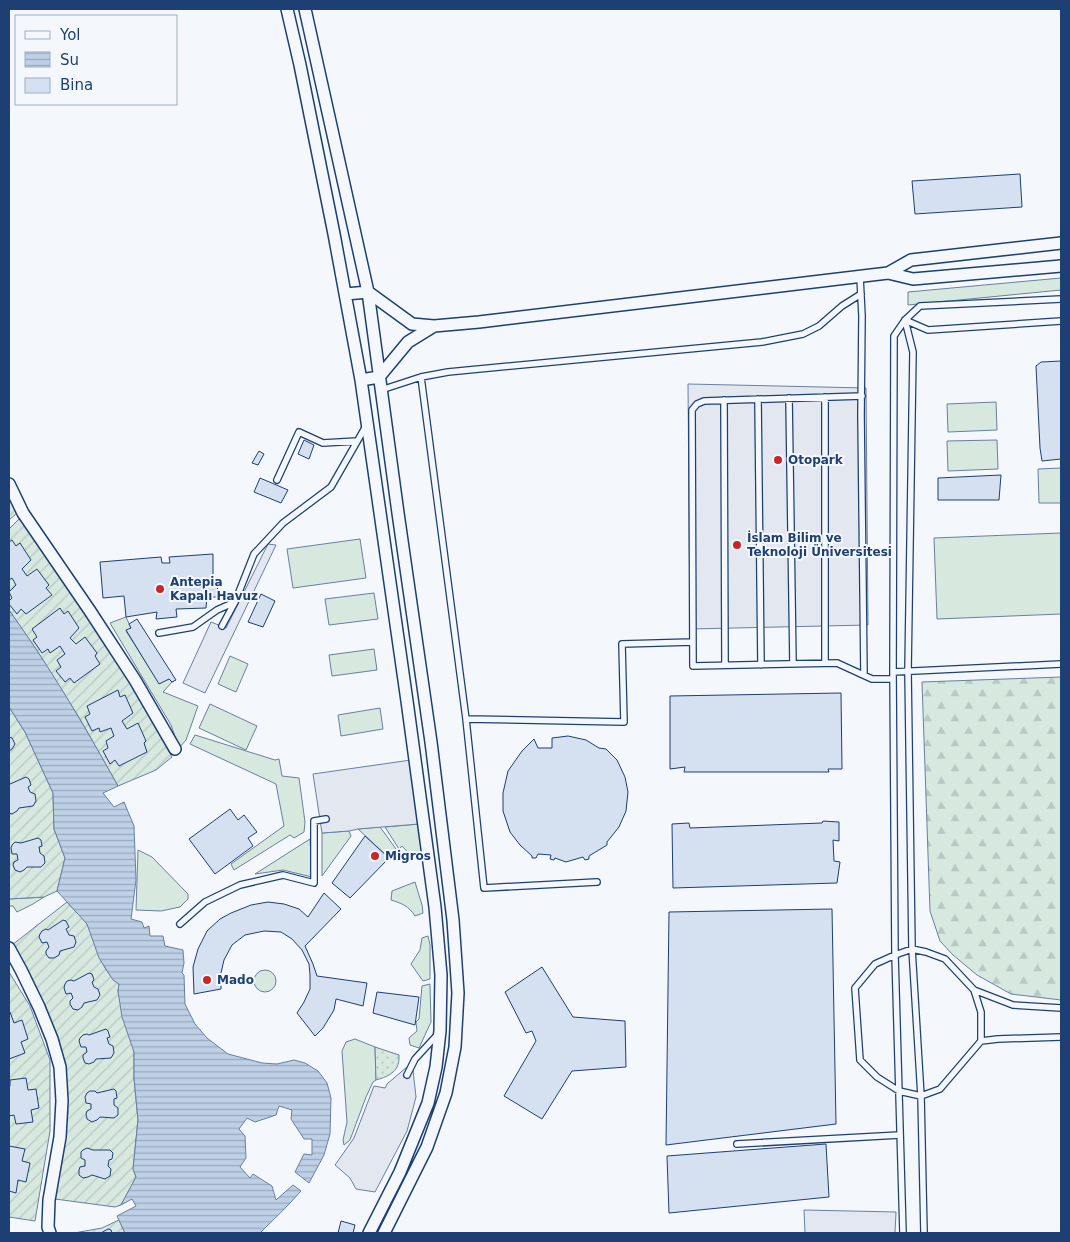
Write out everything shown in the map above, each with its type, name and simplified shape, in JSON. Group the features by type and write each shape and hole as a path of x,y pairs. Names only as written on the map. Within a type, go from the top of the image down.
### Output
{"street":[{"path":"287,9 346,294 368,422 435,907 441,975 440,1031 436,1067 428,1103 400,1172 369,1233"},
{"path":"305,9 368,292 431,742 453,920 458,993 455,1047 446,1094 427,1146 384,1233"},
{"path":"888,274 912,260 1061,243"},
{"path":"346,294 368,292 412,324 434,326 888,274 912,278 1061,266"},
{"path":"361,380 379,377 408,342 434,326"},
{"path":"9,484 23,513 130,673 175,749"},
{"path":"9,948 39,1007 52,1038 60,1067 62,1101 60,1137 49,1200 48,1227 50,1233"}],"lane":[{"path":"860,277 862,316 864,675"},
{"path":"381,390 421,377 448,372 762,342 804,334 819,326 842,306 861,294"},
{"path":"903,1233 895,955 893,680 894,336 905,320 920,306 1061,300"},
{"path":"905,320 928,330 1061,321"},
{"path":"905,320 913,352 908,671 912,949 921,1096 924,1233"},
{"path":"421,377 466,720 484,888 597,882"},
{"path":"862,396 704,400 692,410 693,666 837,663 872,679 893,680"},
{"path":"825,397 825,664"},
{"path":"789,398 793,664"},
{"path":"758,399 761,665"},
{"path":"724,400 725,665"},
{"path":"222,626 235,602 254,554 283,524 331,487 368,422"},
{"path":"277,480 299,432 323,443 357,441"},
{"path":"159,633 193,627 216,610 235,602"},
{"path":"466,720 624,722 622,644 693,642"},
{"path":"893,672 1061,664"},
{"path":"180,924 205,902 240,885 283,875 314,883 314,821 326,818"},
{"path":"974,990 981,1012 981,1041 940,1089 921,1096 899,1090 877,1077 860,1060 855,988 875,964 912,949 944,959 974,990 1013,1005 1061,1008"},
{"path":"408,1075 415,1059 440,1031"},
{"path":"981,1041 1061,1037"},
{"path":"737,1144 900,1135"}],"green space":[{"path":"1061,278 1061,290 908,305 908,292"},
{"path":"996,402 997,430 948,432 947,404"},
{"path":"997,440 998,469 948,471 947,441"},
{"path":"1061,468 1061,503 1039,503 1038,469"},
{"path":"9,496 17,513 9,520"},
{"path":"20,518 116,658 172,757 156,770 118,786 80,719 9,610 9,529"},
{"path":"1061,533 1061,614 937,619 934,538"},
{"path":"360,539 366,578 293,588 287,549"},
{"path":"374,593 378,619 329,625 325,599"},
{"path":"126,617 131,628 126,631 159,683 169,679 172,682 163,692 198,706 186,740 179,748 171,725 110,623"},
{"path":"374,649 377,670 332,676 329,655"},
{"path":"230,656 248,664 236,692 218,684"},
{"path":"1061,677 1061,1000 1011,994 977,975 953,955 940,941 930,911 922,682"},
{"path":"210,704 257,726 246,750 199,728"},
{"path":"9,707 25,732 53,793 54,829 65,858 57,891 44,897 9,899"},
{"path":"380,708 383,729 341,736 338,715"},
{"path":"195,735 275,760 279,759 282,776 299,778 305,822 304,832 294,838 290,835 234,870 231,864 284,826 276,784 190,744"},
{"path":"419,824 422,854 412,857 402,846 399,849 385,827"},
{"path":"380,827 396,849 389,858 358,829"},
{"path":"349,831 351,836 322,876 322,833"},
{"path":"310,839 312,877 283,870 255,874"},
{"path":"138,850 152,857 188,894 188,899 180,907 161,911 136,910"},
{"path":"415,882 423,913 415,916 404,905 391,900 392,891"},
{"path":"44,897 17,912 13,906 9,906 9,899"},
{"path":"67,902 88,926 103,965 119,984 118,991 134,1052 134,1078 138,1120 133,1169 136,1177 121,1205 115,1207 55,1199 68,1113 65,1089 12,945"},
{"path":"428,936 430,945 430,979 423,981 411,964 420,950 422,938"},
{"path":"265,970 273,973 276,981 273,989 265,992 257,989 254,981 257,973"},
{"path":"9,972 30,1006 50,1060 50,1131 35,1221 9,1217"},
{"path":"430,984 431,1022 419,1048 410,1045 409,1038 417,1031 416,1022 419,1019 422,986"},
{"path":"355,1039 375,1047 376,1080 373,1082 366,1097 350,1140 344,1145 343,1140 347,1122 342,1051 346,1042"},
{"path":"375,1047 399,1055 396,1069 386,1077 376,1080"},
{"path":"119,1220 125,1233 74,1233 102,1228"}],"shaded area":[{"name":"Otopark","path":"688,384 866,388 868,625 690,629"},
{"path":"268,544 276,545 205,693 183,683 211,622 226,628"},
{"path":"411,760 419,824 322,833 313,774"},
{"path":"407,1067 413,1070 416,1097 407,1131 375,1192 356,1189 350,1178 335,1165 354,1138 374,1086 385,1088 387,1084"},
{"path":"804,1210 896,1212 895,1233 805,1233"}],"water":[{"path":"9,610 66,696 118,786 103,793 114,807 124,802 134,826 136,880 131,919 142,922 144,928 149,926 150,936 163,936 165,946 183,950 184,963 182,973 184,975 185,1004 195,1024 207,1038 228,1054 262,1063 277,1064 294,1060 305,1063 318,1071 327,1083 331,1098 330,1134 324,1155 309,1183 295,1172 304,1154 312,1155 312,1139 304,1139 291,1119 292,1110 279,1106 276,1115 255,1122 247,1118 239,1129 245,1136 246,1158 240,1167 250,1178 253,1174 272,1186 276,1200 293,1185 301,1191 260,1233 125,1233 117,1216 136,1206 132,1199 121,1205 136,1177 133,1169 138,1120 134,1078 134,1052 122,1017 118,991 119,984 113,980 99,958 87,924 57,891 65,858 54,829 53,793 25,732 9,707"}],"building":[{"path":"1020,174 1022,207 915,214 912,181"},
{"path":"1061,361 1061,459 1042,461 1036,366 1041,362"},
{"path":"304,440 314,445 309,459 298,454"},
{"path":"259,451 264,454 258,465 252,463"},
{"path":"1001,475 999,500 938,500 938,478"},
{"path":"260,478 288,490 281,503 254,492"},
{"path":"12,540 16,546 20,543 31,560 22,569 27,576 37,569 49,585 46,588 52,595 26,614 21,609 17,614 9,604 12,598 9,592 16,585 12,578 9,580 9,542"},
{"name":"Antepia Kapalı Havuz","path":"213,554 213,582 218,581 217,597 207,597 206,608 176,609 177,617 156,619 157,612 126,617 124,596 103,598 100,562 161,557 162,563 170,563 169,557"},
{"path":"261,594 275,601 263,627 248,622"},
{"path":"60,608 64,614 68,611 79,628 70,638 76,644 85,637 97,653 95,656 100,664 74,683 70,678 65,682 56,671 61,667 57,660 65,654 60,646 50,653 48,649 42,653 33,640 37,637 32,629"},
{"path":"137,619 176,680 172,682 169,679 159,684 126,630 131,628 129,624"},
{"path":"118,690 120,697 125,695 133,713 122,721 127,729 138,723 146,741 144,743 147,752 119,766 115,760 110,764 103,751 108,748 106,741 114,736 111,728 100,732 99,728 92,731 85,717 90,714 87,706"},
{"path":"841,693 842,769 828,769 829,772 684,772 685,767 670,769 670,696"},
{"path":"568,736 586,740 599,748 606,749 617,760 625,777 628,792 626,811 619,827 607,842 607,845 589,856 589,859 585,860 583,857 566,862 555,858 554,860 550,859 551,855 538,854 536,858 532,858 510,832 503,811 503,793 508,771 522,751 534,739 538,748 552,748 552,738"},
{"path":"9,737 12,738 15,744 9,751"},
{"path":"26,777 31,785 28,787 30,792 35,794 36,801 33,806 19,808 12,814 9,813 9,784"},
{"path":"230,809 238,820 244,815 257,832 248,838 253,846 215,874 189,839"},
{"path":"823,821 839,822 839,841 833,840 834,861 840,862 837,883 673,888 672,824 689,823 690,828 822,823"},
{"path":"365,836 389,858 350,898 332,883"},
{"path":"38,838 41,840 40,853 44,856 45,863 41,867 27,867 20,872 15,870 13,865 18,860 17,854 12,854 12,845 15,842 21,843"},
{"path":"324,893 341,909 305,946 317,976 367,983 363,1006 336,999 334,1010 323,1028 315,1036 297,1013 310,989 309,964 302,950 292,939 281,932 264,931 245,935 232,945 224,960 221,973 221,989 194,994 193,967 198,949 207,931 220,919 251,905 268,902 284,904 299,909 308,917"},
{"path":"832,909 836,1124 666,1145 669,912"},
{"path":"63,920 66,921 69,927 66,929 69,935 74,936 76,942 74,947 60,951 59,955 54,958 49,958 46,951 49,947 47,942 42,943 39,937 40,934 42,931 48,930"},
{"path":"542,967 573,1017 625,1021 626,1067 572,1071 542,1119 504,1096 536,1041 532,1031 526,1033 505,992"},
{"path":"89,973 92,974 94,980 92,982 100,995 97,1000 84,1003 78,1010 73,1009 70,1001 73,998 71,993 66,994 65,984 67,981 74,981"},
{"path":"377,992 419,997 415,1025 373,1013"},
{"path":"9,1012 14,1023 22,1020 28,1039 21,1042 25,1053 9,1059"},
{"path":"106,1029 110,1037 107,1038 109,1044 113,1046 114,1053 111,1058 96,1059 89,1064 85,1063 83,1055 87,1052 86,1047 81,1047 80,1038 83,1035 89,1035"},
{"path":"26,1078 28,1090 36,1089 39,1108 31,1110 33,1122 16,1124 14,1115 9,1116 10,1080"},
{"path":"114,1089 117,1098 114,1099 114,1105 118,1108 118,1115 114,1118 100,1117 92,1122 87,1119 86,1114 91,1109 91,1104 86,1103 85,1097 87,1093 90,1091 97,1093"},
{"path":"826,1144 829,1197 669,1213 667,1156"},
{"path":"9,1146 25,1149 22,1161 30,1163 26,1182 18,1180 16,1193 9,1191"},
{"path":"87,1148 110,1150 113,1153 108,1166 111,1169 110,1176 105,1179 92,1175 83,1178 79,1175 80,1167 85,1166 85,1160 81,1158 81,1152"},
{"path":"341,1221 355,1225 353,1233 338,1233"},
{"path":"108,1229 112,1233 101,1233"}],"place":[{"name":"Otopark","path":"778,460"},
{"name":"İslam Bilim ve Teknoloji Üniversitesi","path":"737,545"},
{"name":"Antepia Kapalı Havuz","path":"160,589"},
{"name":"Migros","path":"375,856"},
{"name":"Mado","path":"207,980"}]}
